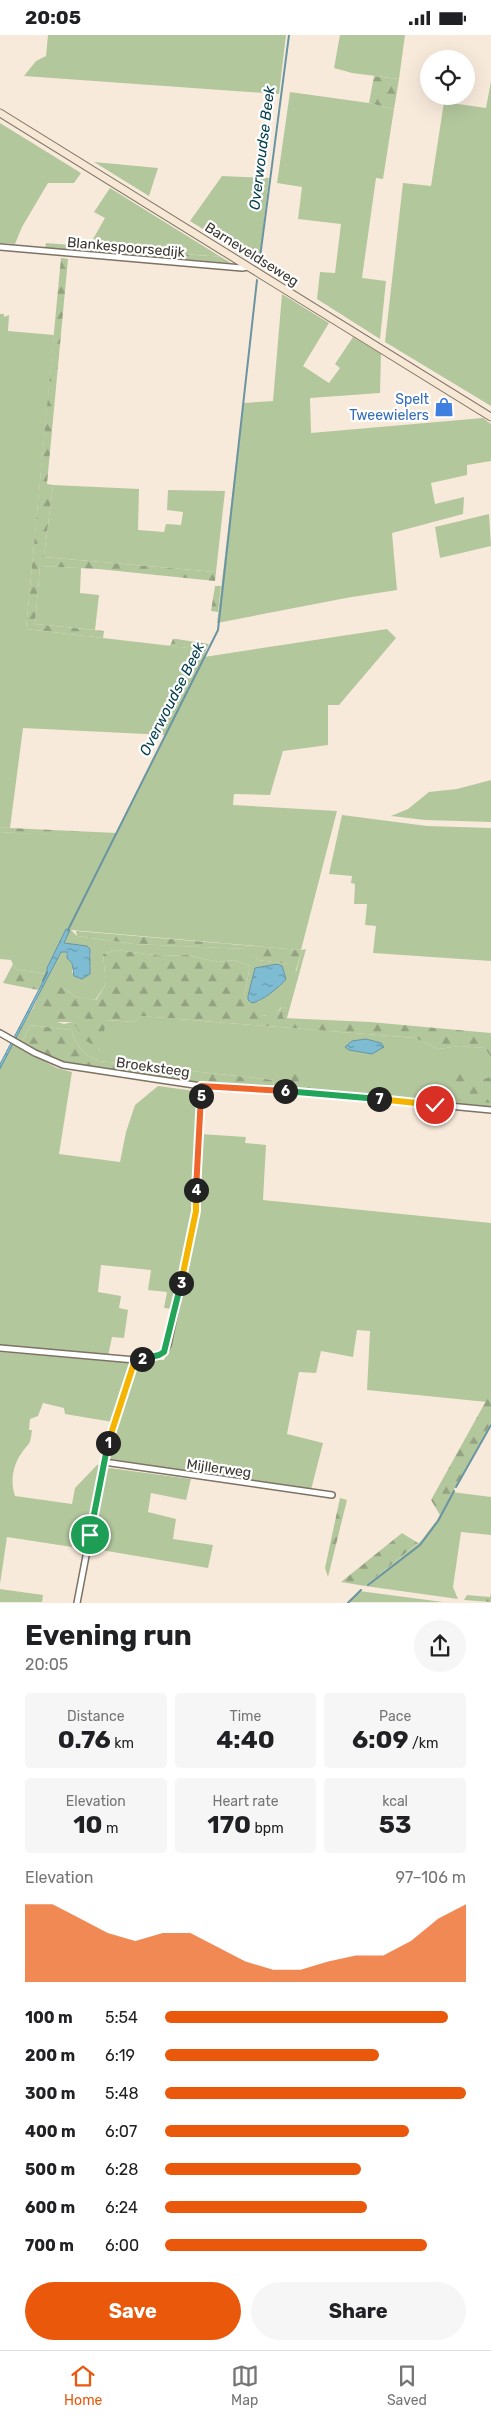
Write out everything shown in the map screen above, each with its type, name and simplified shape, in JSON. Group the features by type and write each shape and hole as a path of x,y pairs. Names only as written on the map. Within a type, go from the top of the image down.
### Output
{"main road":[{"name":"Barneveldseweg","path":"0,113 491,417"}],"street":[{"name":"Blankespoorsedijk","path":"0,247 242,268 249,267"},
{"name":"Broeksteeg","path":"0,1033 35,1053 63,1065 201,1086 323,1094 491,1110"},
{"path":"0,1348 135,1360 159,1355 164,1352 168,1345 196,1211 201,1086"},
{"path":"77,1603 106,1447 135,1360"},
{"name":"Mijllerweg","path":"104,1463 332,1495"}],"green space":[{"path":"48,35 286,35 279,94 24,76 36,61 46,56"},
{"path":"340,35 405,35 399,79 352,73 334,68"},
{"path":"374,76 399,79 394,109 369,103"},
{"path":"491,81 491,406 385,342 403,183 431,186 444,105 465,105 486,108"},
{"path":"290,92 369,103 394,109 383,179 376,178 362,278 386,281 380,339 317,299 320,272 335,273 341,224 298,219 302,187 277,183"},
{"path":"0,123 81,173 74,183 48,183 22,227 15,244 0,243"},
{"path":"94,162 158,168 149,196"},
{"path":"222,176 269,178 259,264 190,221"},
{"path":"110,188 221,257 89,246 105,218 94,212"},
{"path":"46,243 221,257 231,263 45,248"},
{"path":"61,258 68,259 47,484 53,485 44,557 216,572 215,581 98,569 40,566 35,624 104,631 103,638 26,629"},
{"path":"282,294 329,323 303,366 329,383 340,368 335,364 353,337 381,354 380,393 310,398 311,433 483,418 491,424 491,461 467,465 467,475 431,483 435,504 464,497 463,514 392,533 397,590 217,623 243,403 273,401"},
{"path":"0,314 4,314 4,317 9,315 8,331 54,335 26,629 206,650 204,657 387,629 396,638 339,705 328,705 328,745 283,751 270,795 234,794 233,805 337,811 301,950 71,930 77,936 134,944 247,949 258,960 289,964 296,972 302,950 306,949 287,1018 283,1018 281,1007 277,1013 262,1016 244,997 250,966 234,960 218,962 188,955 162,956 117,950 103,954 106,984 95,1000 76,997 60,986 47,1019 64,1024 72,1022 100,1050 105,1020 135,1022 141,1016 415,1038 439,1049 459,1046 486,1048 491,1057 491,1107 273,1090 274,1080 99,1061 81,1049 71,1030 30,1025 22,1042 14,1040 34,1006 51,968 61,952 66,951 67,958 72,963 72,973 91,967 89,964 91,955 87,946 64,943 67,929 47,968 47,974 15,969 11,960 0,959 0,832 114,838 166,735 23,728 10,828 0,827","holes":["255,968 281,985 258,1002 254,978"]},
{"path":"53,485 139,489 138,530 164,532 166,524 181,525 183,512 167,510 168,490 225,491 216,572 44,557"},
{"path":"489,514 491,546 440,558 435,527"},
{"path":"40,566 81,568 80,593 99,595 95,630 35,624"},
{"path":"215,586 221,586 218,612 211,611"},
{"path":"173,639 209,644 206,650 170,646"},
{"path":"491,780 491,822 425,820 391,816 408,809 429,792 457,789"},
{"path":"342,815 427,826 491,828 491,961 373,953 376,926 365,925 367,904 354,904 355,884 351,883 352,876 329,874"},
{"path":"0,827 117,833 114,839 0,832"},
{"path":"76,931 302,950 295,973 288,964 258,960 246,949 134,944 77,936"},
{"path":"117,950 162,956 188,955 218,962 234,960 250,966 244,997 263,1016 265,1016 265,1010 271,1009 277,1013 282,1007 283,1018 370,1022 491,1033 491,1057 485,1048 459,1046 439,1049 415,1038 141,1016 135,1022 106,1020 101,1050 80,1037 78,1029 72,1022 42,1020 36,1013 45,998 60,986 76,997 96,1000 106,984 103,954"},
{"path":"13,964 15,969 47,974 38,990 3,983"},
{"path":"30,1025 71,1030 81,1049 99,1061 274,1080 273,1090 155,1078 67,1063 44,1055 22,1042"},
{"path":"12,1044 57,1068 72,1072 59,1154 120,1162 126,1132 135,1105 158,1086 195,1091 197,1095 193,1173 194,1216 173,1309 164,1308 167,1292 148,1290 151,1270 101,1265 98,1292 121,1296 119,1308 128,1310 124,1338 112,1337 108,1356 0,1346 0,1069"},
{"path":"292,1066 314,1075 318,1088 279,1087 284,1074"},
{"path":"452,1067 476,1081 491,1077 491,1103 417,1096 423,1087 447,1083"},
{"path":"200,1134 246,1137 245,1143 266,1145 263,1200 491,1223 491,1392 487,1402 367,1390 370,1331 357,1330 353,1357 321,1351 316,1373 299,1372 287,1434 323,1443 311,1490 111,1459 108,1452 136,1367 148,1359 164,1360 169,1349 200,1209 198,1195"},
{"path":"0,1352 128,1362 131,1366 113,1422 65,1414 64,1408 43,1403 38,1416 30,1419 29,1430 32,1430 30,1442 18,1458 14,1468 13,1485 15,1496 72,1504 75,1488 97,1465 101,1464 85,1549 7,1537 0,1584"},
{"path":"491,1392 491,1423 440,1515 431,1500"},
{"path":"109,1468 191,1479 186,1500 151,1493 148,1512 176,1519 173,1539 213,1545 208,1568 89,1548 106,1471"},
{"path":"452,1492 491,1497 491,1535 461,1532 453,1587 458,1599 365,1586 421,1541 437,1520"},
{"path":"340,1498 347,1500 328,1577 325,1568"},
{"path":"402,1533 418,1543 365,1586 341,1582"},
{"path":"0,1589 43,1595 42,1602 0,1602"},
{"path":"359,1591 443,1602 347,1602"},
{"path":"491,1593 491,1602 464,1600 467,1595 490,1597"}],"water":[{"path":"66,929 70,930 64,943 87,946 90,949 90,974 82,979 74,976 72,963 67,958 67,952 61,952 0,1069 0,1064 47,974 47,968"},
{"path":"277,964 282,966 286,979 280,986 260,1000 252,1003 248,1000 248,996 255,968"},
{"path":"366,1039 381,1043 384,1047 372,1054 349,1050 345,1047 352,1041"}],"waterway":[{"name":"Overwoudse Beek","path":"259,265 289,35"},
{"name":"Overwoudse Beek","path":"68,930 218,630 257,280"},
{"name":"Overwoudse Beek","path":"43,981 47,972"},
{"path":"456,1487 491,1425"},
{"path":"368,1585 420,1545 438,1521 454,1491"},
{"path":"348,1603 361,1590"}],"place":[{"name":"Spelt Tweewielers","path":"444,407"}],"route":[{"path":"90,1535 106,1447 132,1367 135,1360 159,1355 164,1352 168,1345 196,1211 201,1086 323,1094 435,1105"}]}
